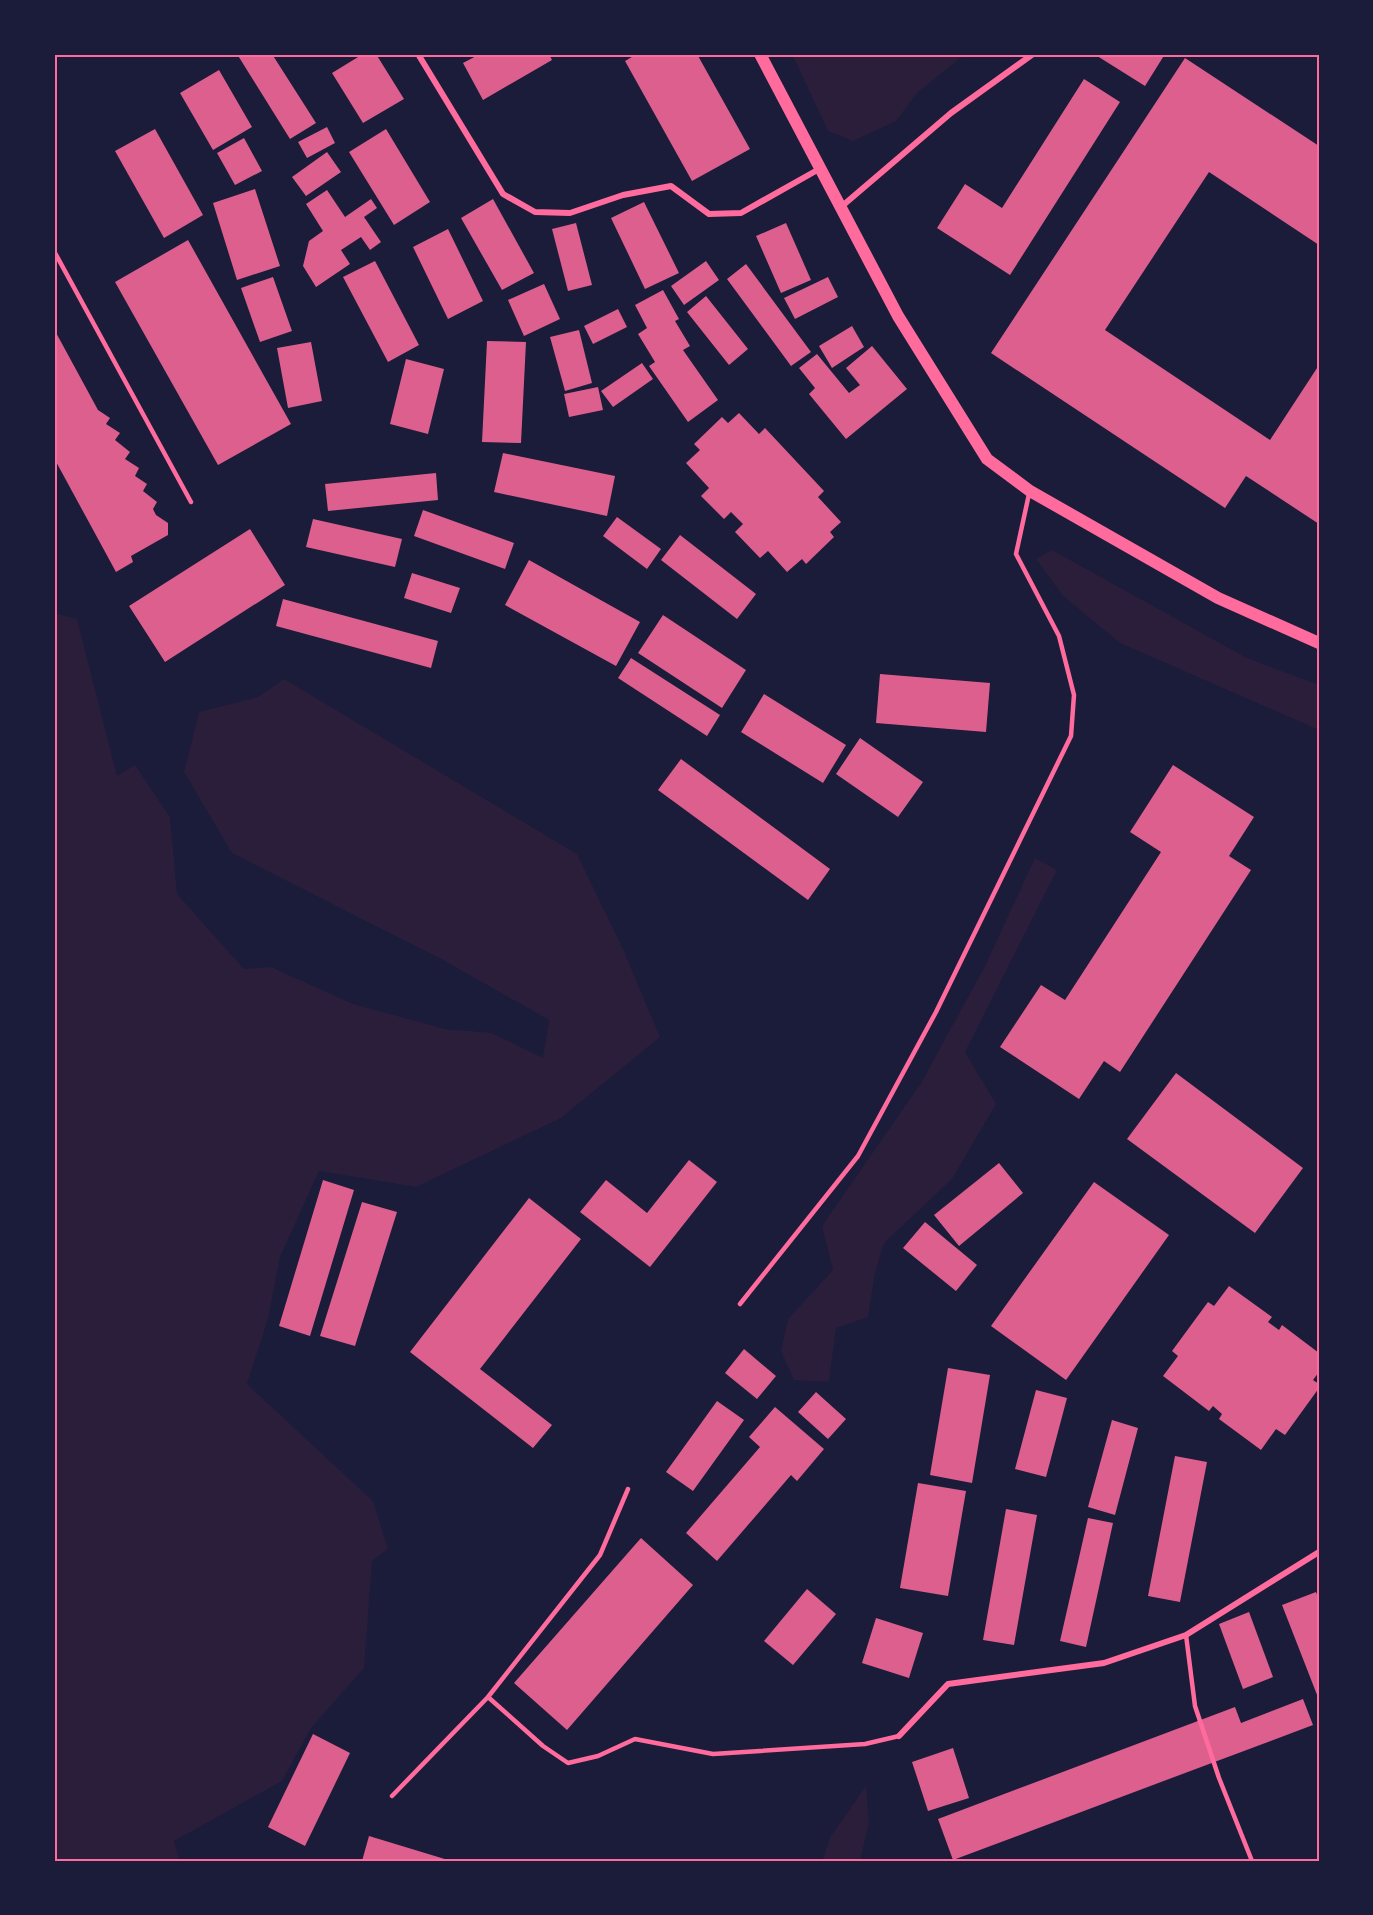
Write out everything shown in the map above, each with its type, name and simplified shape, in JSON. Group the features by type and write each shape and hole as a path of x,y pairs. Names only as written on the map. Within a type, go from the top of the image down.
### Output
{"main road":[{"path":"760,54 898,316 987,459 1030,491 1218,598 1319,643"}],"street":[{"path":"418,54 503,194 535,212 570,213 623,195 671,186 709,214 741,213 821,168"},
{"path":"841,207 951,113 1033,54"},
{"path":"899,1736 948,1684 1104,1663 1186,1635 1319,1552"}],"lane":[{"path":"54,251 191,502"},
{"path":"740,1304 858,1156 936,1012 1071,736 1074,695 1059,636 1016,554 1030,491"},
{"path":"392,1796 489,1697 600,1555 628,1489"},
{"path":"1186,1635 1195,1706 1219,1778 1252,1861"},
{"path":"489,1697 543,1746 568,1763 598,1756 635,1739 713,1754 865,1744 899,1736"}],"shaded area":[{"path":"792,54 965,54 917,93 896,121 853,141 828,131"},
{"path":"1052,550 1247,658 1319,685 1319,730 1120,643 1063,596 1036,559"},
{"path":"54,613 77,619 117,776 135,765 170,817 177,894 244,969 271,967 353,1004 445,1029 492,1033 543,1058 549,1020 443,960 232,853 184,772 199,712 258,697 284,679 577,854 623,949 660,1037 561,1118 416,1187 319,1171 280,1257 268,1319 247,1384 373,1501 388,1549 372,1561 364,1668 311,1728 282,1781 174,1841 180,1861 54,1861"},
{"path":"1035,858 1057,870 965,1052 996,1104 952,1179 884,1243 875,1273 868,1317 836,1328 829,1382 794,1380 781,1351 788,1319 833,1270 822,1226 921,1083 985,966"},
{"path":"866,1786 869,1823 860,1861 822,1861 831,1836"}],"building":[{"path":"237,54 272,54 316,123 290,139"},
{"path":"363,54 376,54 404,99 363,123 332,73"},
{"path":"480,54 549,54 552,60 483,100 463,63"},
{"path":"637,54 697,54 750,149 692,181 625,61"},
{"path":"1094,54 1165,54 1145,86"},
{"path":"1185,58 1319,146 1319,245 1209,172 1105,330 1270,440 1319,365 1319,524 1246,476 1225,508 991,353"},
{"path":"219,70 252,127 213,150 180,93"},
{"path":"1084,79 1120,102 1010,275 937,228 965,184 1002,208"},
{"path":"327,127 335,143 307,158 298,142"},
{"path":"155,129 203,215 164,238 115,151"},
{"path":"386,129 430,202 394,225 349,152"},
{"path":"244,138 262,171 235,185 217,153"},
{"path":"327,152 341,172 306,196 292,177"},
{"path":"255,189 280,266 237,280 213,203"},
{"path":"327,190 345,217 371,199 377,208 364,217 381,242 370,250 361,237 341,250 350,264 316,287 303,266 309,241 323,231 306,204"},
{"path":"493,199 534,273 502,290 461,218"},
{"path":"644,202 679,273 645,289 611,218"},
{"path":"576,223 592,285 568,291 552,229"},
{"path":"786,223 811,280 781,293 756,236"},
{"path":"448,229 483,301 448,319 413,247"},
{"path":"188,240 291,424 218,465 115,282"},
{"path":"375,261 419,345 388,362 343,277"},
{"path":"706,261 719,280 684,305 671,286"},
{"path":"746,264 811,352 791,366 727,279"},
{"path":"273,277 292,331 260,342 241,288"},
{"path":"828,277 838,297 795,319 784,298"},
{"path":"544,284 560,319 524,336 508,300"},
{"path":"663,290 679,319 675,321 690,346 683,350 718,400 688,422 649,366 655,362 638,334 647,328 635,305"},
{"path":"706,296 748,349 729,365 687,312"},
{"path":"618,309 627,327 593,344 584,326"},
{"path":"852,326 864,347 832,368 819,346"},
{"path":"54,329 98,410 110,418 106,424 120,433 115,440 130,452 125,459 139,468 135,476 147,484 143,491 157,502 153,509 156,515 168,523 168,535 131,556 133,562 116,572 54,458"},
{"path":"579,330 592,383 565,391 550,337"},
{"path":"487,341 526,342 521,443 482,442"},
{"path":"311,342 322,401 288,408 277,348"},
{"path":"872,346 907,389 846,439 809,394 815,388 799,368 817,354 849,393 860,385 846,368"},
{"path":"406,359 444,369 428,434 390,424"},
{"path":"642,363 653,379 613,407 601,391"},
{"path":"598,387 603,410 569,417 564,394"},
{"path":"739,413 759,434 765,428 824,491 818,497 841,522 830,532 834,537 806,564 802,559 787,572 768,551 760,558 735,532 743,524 731,512 724,519 701,496 709,488 686,463 700,450 694,444 722,417 728,423"},
{"path":"503,453 615,476 607,516 494,492"},
{"path":"436,473 438,500 328,511 325,484"},
{"path":"423,510 514,543 505,569 414,536"},
{"path":"617,517 661,549 647,569 603,536"},
{"path":"313,519 402,539 395,567 306,547"},
{"path":"250,529 285,585 165,662 129,606"},
{"path":"680,535 756,594 737,619 661,560"},
{"path":"529,560 640,622 616,666 505,605"},
{"path":"412,573 460,588 451,613 404,598"},
{"path":"283,599 438,641 431,668 276,626"},
{"path":"663,615 746,670 722,708 638,653"},
{"path":"631,658 720,715 707,736 618,678"},
{"path":"880,674 990,683 986,732 876,723"},
{"path":"764,694 846,745 823,783 741,732"},
{"path":"860,738 923,782 898,817 836,774"},
{"path":"681,759 830,869 808,900 658,790"},
{"path":"1173,765 1254,817 1229,856 1251,870 1120,1072 1104,1061 1079,1099 1000,1047 1041,985 1065,1000 1161,852 1130,832"},
{"path":"1176,1073 1303,1168 1255,1233 1127,1139"},
{"path":"689,1160 717,1182 650,1267 580,1212 606,1180 647,1213"},
{"path":"999,1163 1023,1193 959,1246 934,1215"},
{"path":"323,1180 354,1190 310,1336 279,1326"},
{"path":"1094,1182 1169,1235 1066,1380 991,1326"},
{"path":"529,1198 581,1239 480,1369 552,1425 533,1448 410,1352"},
{"path":"362,1202 397,1212 355,1346 320,1336"},
{"path":"925,1222 977,1265 956,1291 903,1248"},
{"path":"1229,1286 1272,1317 1268,1322 1279,1330 1282,1325 1319,1353 1319,1372 1313,1380 1319,1384 1319,1388 1285,1435 1276,1429 1261,1450 1219,1419 1222,1414 1213,1406 1209,1411 1163,1376 1178,1356 1172,1351 1208,1302 1214,1306"},
{"path":"744,1349 776,1376 757,1399 725,1373"},
{"path":"948,1368 990,1375 972,1483 930,1475"},
{"path":"1036,1390 1067,1398 1046,1477 1015,1469"},
{"path":"816,1392 846,1419 828,1439 798,1412"},
{"path":"717,1401 744,1420 693,1491 666,1472"},
{"path":"775,1407 824,1449 797,1481 791,1475 717,1561 686,1533 760,1447 749,1437"},
{"path":"1112,1420 1138,1428 1115,1515 1088,1507"},
{"path":"1175,1456 1207,1462 1180,1602 1148,1596"},
{"path":"918,1483 966,1491 948,1596 900,1588"},
{"path":"1006,1509 1037,1515 1014,1645 983,1640"},
{"path":"1088,1518 1113,1523 1086,1647 1060,1641"},
{"path":"641,1538 693,1585 567,1730 514,1683"},
{"path":"807,1589 836,1614 793,1665 764,1641"},
{"path":"1316,1592 1319,1600 1319,1700 1282,1605"},
{"path":"1249,1612 1273,1677 1243,1689 1219,1624"},
{"path":"876,1618 923,1633 909,1678 862,1663"},
{"path":"1303,1699 1313,1725 953,1860 938,1819 1235,1707 1241,1723"},
{"path":"313,1734 350,1753 305,1846 268,1827"},
{"path":"953,1748 969,1798 928,1811 912,1762"},
{"path":"369,1836 448,1860 448,1861 362,1861"}]}
